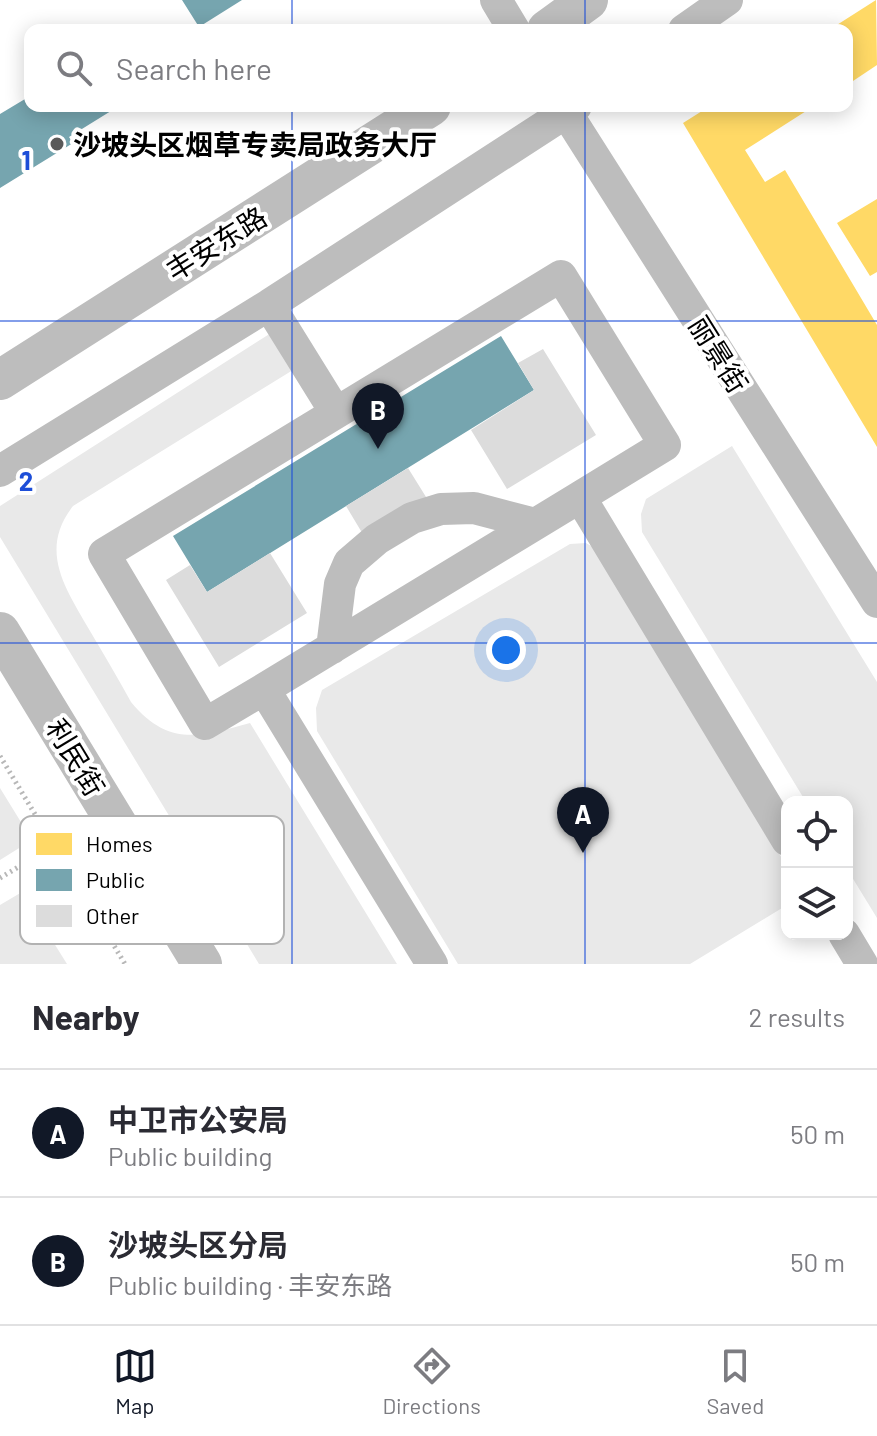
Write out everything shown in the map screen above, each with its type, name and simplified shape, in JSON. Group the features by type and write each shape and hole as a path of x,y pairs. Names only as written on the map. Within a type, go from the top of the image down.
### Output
{"street":[{"path":"496,0 510,24"},
{"path":"555,24 588,0"},
{"path":"693,24 727,0"},
{"name":"丰安东路","path":"0,380 422,112"},
{"path":"0,471 269,305 562,112"},
{"name":"丽景街","path":"571,112 877,602"},
{"path":"561,276 665,445 580,497 205,724 104,554 561,276"},
{"path":"269,305 336,413"},
{"path":"580,497 781,830"},
{"path":"332,648 340,584 349,563 377,539 412,518 441,509 474,508 535,524"},
{"name":"利民街","path":"0,632 112,816"},
{"path":"264,689 432,964"},
{"path":"848,940 862,964"},
{"name":"利民街","path":"190,944 202,964"}],"path":[{"path":"0,756 37,816"},
{"path":"0,878 20,866"},
{"path":"113,944 125,964"}],"shaded area":[{"path":"271,333 293,370 73,506 58,539 59,570 72,600 131,702 145,716 158,726 186,735 216,732 250,723 397,964 259,964 247,944 284,944 284,816 169,816 0,537 0,506"},
{"path":"732,446 877,682 877,918 853,879 853,796 802,796 642,532 641,514 646,499"},
{"path":"586,543 601,552 781,857 781,909 690,964 458,964 317,731 316,708 322,690 570,544"},
{"path":"0,788 20,820 20,848 0,860"},
{"path":"20,893 20,944 54,944 67,964 0,964 0,905"}],"building: Homes":[{"path":"876,0 877,65 853,81 853,24 838,24"},
{"path":"700,112 805,112 745,150 765,182 785,170 877,325 877,447 683,123"},
{"path":"877,199 877,272 870,276 837,223"}],"building: Public":[{"path":"182,0 242,0 204,24 197,24"},
{"path":"24,100 24,112 109,112 69,137 73,143 0,188 0,114"},
{"path":"501,336 534,390 207,592 173,536"}],"building: Other":[{"path":"543,349 596,435 507,489 471,430 534,390 518,363"},
{"path":"408,468 436,513 373,551 346,506"},
{"path":"270,553 307,613 219,667 166,580 190,565 207,592"}],"place":[{"name":"沙坡头区烟草专卖局政务大厅","path":"57,144"},
{"name":"沙坡头区分局","path":"378,449"},
{"name":"中卫市公安局","path":"583,853"}]}
